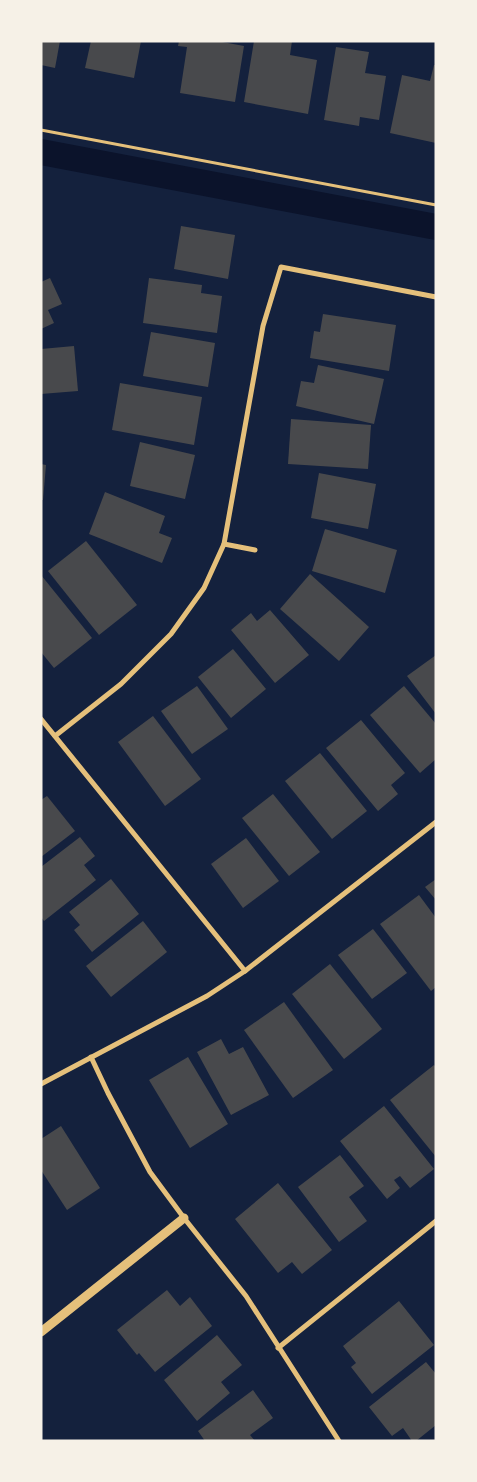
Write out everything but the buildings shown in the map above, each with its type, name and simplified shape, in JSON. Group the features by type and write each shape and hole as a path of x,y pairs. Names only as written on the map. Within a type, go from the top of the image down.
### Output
{"street":[{"path":"54,736 121,684 171,634 204,588 224,544 263,326 281,267 436,297"},
{"path":"224,544 255,550"},
{"path":"41,719 245,972"},
{"path":"41,1084 207,996 245,972 436,822"},
{"path":"91,1056 108,1093 150,1172 246,1296 339,1441"},
{"path":"41,1332 184,1218"},
{"path":"278,1348 436,1221"}],"path":[{"path":"41,130 436,205"}],"waterway":[{"path":"41,152 436,227"}]}
